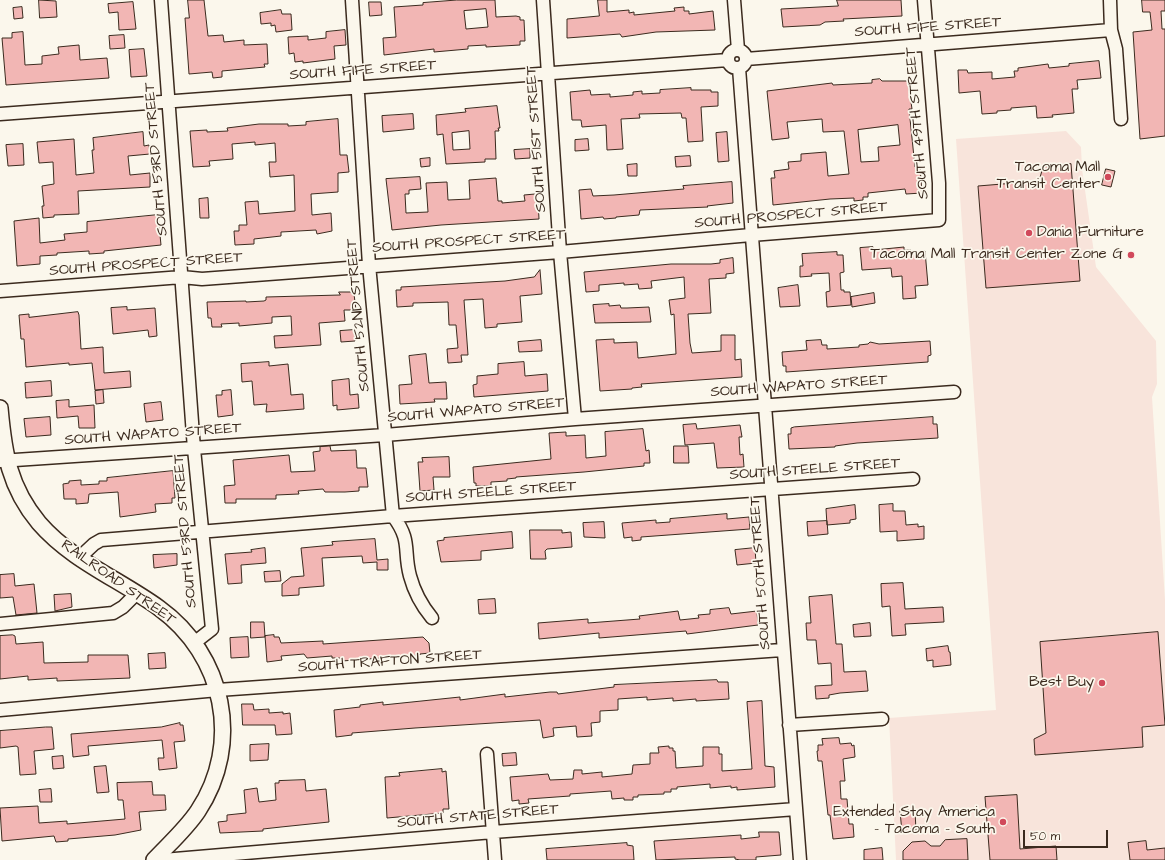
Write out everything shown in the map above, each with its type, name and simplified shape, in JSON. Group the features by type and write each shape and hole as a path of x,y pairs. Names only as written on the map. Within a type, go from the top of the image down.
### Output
{"street":[{"name":"SOUTH 53RD STREET","path":"161,0 194,449 201,533 212,629 194,643"},
{"name":"SOUTH 52ND STREET","path":"352,0 359,87 369,265 393,516 402,529 407,543 410,576 419,598 432,618"},
{"name":"SOUTH 51ST STREET","path":"543,0 560,252 576,419"},
{"name":"SOUTH 50TH STREET","path":"734,0 741,59 751,235 782,650 800,860"},
{"name":"SOUTH 49TH STREET","path":"924,0 939,183 939,220"},
{"path":"1110,0 1111,30 1116,49 1121,119"},
{"name":"SOUTH FIFE STREET","path":"0,114 728,60 731,65 741,59 1111,30"},
{"name":"SOUTH PROSPECT STREET","path":"0,291 182,277 202,279 369,265 560,252 939,220"},
{"name":"SOUTH WAPATO STREET","path":"3,461 194,449 576,419 954,392"},
{"name":"RAILROAD STREET","path":"0,408 3,461 18,492 38,522 60,544 78,558 137,593 174,620 194,643 209,668 218,690"},
{"name":"SOUTH STEELE STREET","path":"78,558 101,540 201,533 393,516 913,479"},
{"path":"0,624 110,614 121,609 137,593"},
{"name":"SOUTH TRAFTON STREET","path":"0,710 218,690 782,650"},
{"path":"154,860 182,831 198,811 217,772 223,729 222,704 218,690"},
{"path":"789,725 882,719"},
{"path":"487,754 495,860"},
{"name":"SOUTH STATE STREET","path":"163,860 493,832 796,809"}],"shaded area":[{"path":"1066,131 1081,147 1082,169 1096,267 1156,341 1157,384 1152,397 1165,600 1165,860 896,860 889,718 996,710 956,139"}],"building":[{"path":"39,0 56,1 57,17 40,18"},
{"path":"188,0 204,0 208,36 223,35 224,42 244,40 244,45 267,44 268,64 264,64 265,67 222,71 222,77 213,78 212,72 189,74 185,18 189,18"},
{"path":"457,0 495,0 496,17 516,16 520,17 520,20 524,20 525,41 520,41 520,45 486,47 486,45 468,46 468,49 434,52 434,49 384,55 383,38 396,37 394,7 423,5 423,3","holes":["486,9 488,27 466,29 464,11"]},
{"path":"598,0 607,0 607,12 629,10 629,13 634,12 634,15 675,11 674,8 684,7 684,11 689,11 689,14 713,11 715,30 656,32 622,37 620,34 567,38 567,19 599,16"},
{"path":"837,0 901,0 902,16 843,19 844,21 825,22 820,25 783,27 781,9 838,6"},
{"path":"1142,0 1165,0 1165,11 1161,11 1162,29 1165,29 1165,136 1140,139 1133,32 1152,30 1150,12 1143,12"},
{"path":"133,2 136,29 119,30 118,12 109,13 108,4"},
{"path":"369,2 381,2 382,15 370,16"},
{"path":"22,7 23,18 14,19 13,8"},
{"path":"281,10 282,14 291,14 292,30 276,32 275,25 271,26 271,23 261,24 260,13"},
{"path":"345,30 346,45 334,46 335,59 303,63 303,61 295,62 294,53 289,54 288,37 308,36 308,40 326,38 326,32"},
{"path":"23,32 25,65 42,64 42,56 59,54 58,47 79,45 80,60 107,58 109,78 6,85 2,38 12,38 12,33"},
{"path":"124,35 125,48 110,49 109,36"},
{"path":"144,49 147,76 131,77 129,50"},
{"path":"1099,61 1101,78 1077,80 1078,89 1072,89 1074,113 1037,118 1036,106 1011,108 1011,110 997,111 997,113 982,114 980,91 959,93 958,70 967,70 968,73 992,72 992,79 1015,77 1014,71 1018,71 1018,68 1048,64 1049,68"},
{"path":"880,79 882,81 908,81 912,109 909,109 915,167 920,167 922,193 906,194 905,189 868,193 868,197 863,197 863,200 854,201 854,198 830,199 773,205 771,178 775,178 774,171 789,169 788,162 801,161 801,154 826,152 828,176 849,174 844,131 823,132 822,119 787,122 789,138 772,140 767,91 832,83 833,85 872,83 872,80","holes":["898,125 900,145 878,147 879,161 861,162 858,130"]},
{"path":"691,88 691,90 711,90 711,92 718,92 718,106 701,107 703,141 688,142 686,118 682,118 681,113 639,114 640,118 621,119 623,149 607,150 606,125 582,127 581,120 572,120 570,92 590,90 591,95 610,94 610,97 633,95 633,92 642,91 642,94 660,93 660,90"},
{"path":"497,106 500,128 498,128 499,131 495,131 496,159 485,159 485,162 446,164 443,134 437,135 436,115 466,112 465,109","holes":["469,131 470,149 453,150 452,133"]},
{"path":"413,114 414,129 383,132 382,116"},
{"path":"338,119 340,155 347,155 349,172 338,173 338,192 311,194 312,215 331,213 332,231 317,234 316,230 281,232 281,236 254,239 254,244 235,245 234,231 239,231 239,225 247,225 245,202 258,201 259,214 295,211 294,175 270,177 269,162 276,162 275,143 255,145 255,142 232,144 233,159 209,161 210,166 193,167 190,131 228,131 227,128 259,124 288,124 288,126 306,125 306,122"},
{"path":"143,132 144,146 149,145 150,154 128,156 130,175 150,173 150,187 78,191 79,214 54,215 54,217 43,218 42,206 44,206 42,186 54,184 53,162 39,163 37,142 74,139 76,175 94,173 92,150 94,150 93,138"},
{"path":"727,132 729,161 718,162 716,133"},
{"path":"588,139 589,150 575,151 575,140"},
{"path":"23,144 24,165 8,166 6,145"},
{"path":"530,149 530,158 515,159 514,150"},
{"path":"690,156 691,166 676,167 675,157"},
{"path":"430,158 430,166 421,167 420,159"},
{"path":"637,164 637,176 628,176 627,165"},
{"name":"Dania Furniture","path":"1071,164 1080,281 986,288 978,186 1039,181 1043,167"},
{"name":"Tacoma Mall Transit Center","path":"1106,169 1115,171 1111,187 1102,185"},
{"path":"420,177 421,189 409,190 409,194 405,194 406,213 428,212 426,183 447,182 448,200 470,199 469,180 496,178 498,201 502,201 502,203 525,201 524,195 535,194 536,200 538,200 539,219 441,225 392,230 386,179"},
{"path":"732,182 733,203 707,206 708,207 640,210 639,215 604,219 603,217 581,219 579,190 591,189 593,196 614,195 684,189 683,186"},
{"path":"208,198 209,218 200,218 199,199"},
{"path":"158,215 161,245 104,251 104,253 89,254 89,251 57,253 57,255 40,256 40,264 17,266 14,221 39,218 40,243 65,240 64,234 87,232 87,222"},
{"path":"873,247 874,250 904,247 904,250 911,250 912,252 925,251 928,285 915,286 916,298 903,299 902,276 892,277 891,268 862,270 860,248"},
{"path":"837,252 837,255 843,255 844,272 840,273 841,290 844,290 844,292 850,292 851,305 827,307 826,292 830,291 829,273 811,274 812,276 800,277 800,266 803,266 802,254"},
{"path":"733,258 734,273 726,274 726,278 709,279 711,313 688,314 690,343 692,353 721,351 721,335 735,335 735,360 741,359 742,377 641,384 642,387 632,389 600,391 596,340 614,339 614,343 637,342 638,358 676,354 674,314 671,315 669,300 685,298 684,277 651,281 652,288 639,289 638,284 624,285 624,283 599,285 599,291 586,292 584,272 671,264 711,264 720,263 720,260"},
{"path":"540,270 542,294 520,296 522,322 497,324 497,327 485,328 483,299 464,300 468,355 461,355 462,362 448,363 447,349 458,348 456,325 449,325 448,302 413,303 413,306 397,307 396,290 401,290 401,287 505,281 534,277"},
{"path":"798,285 800,306 780,307 778,288"},
{"path":"339,292 351,292 354,294 356,310 344,310 345,321 319,323 321,345 275,348 274,336 292,335 291,316 272,317 272,323 239,326 239,323 221,324 222,327 212,327 211,318 208,318 207,302 264,301 266,300 266,297 340,295"},
{"path":"874,293 875,303 852,307 851,297"},
{"path":"609,304 609,306 620,305 621,308 649,307 651,322 595,323 593,305"},
{"path":"127,307 127,310 155,308 157,336 149,337 148,330 113,334 111,308"},
{"path":"78,312 81,349 103,347 104,373 130,371 131,387 95,390 92,363 69,365 69,363 26,367 24,339 21,339 19,315 29,314 29,317"},
{"path":"354,330 355,341 341,342 340,331"},
{"path":"541,340 542,351 519,352 518,342"},
{"path":"821,340 822,345 827,345 827,349 859,347 859,345 868,344 870,342 879,344 930,341 931,355 928,356 928,362 786,372 786,366 783,366 782,352 807,350 806,341"},
{"path":"426,354 429,383 446,382 447,399 434,399 435,402 400,404 399,385 412,384 409,356"},
{"path":"269,362 269,366 288,364 291,395 303,394 304,409 266,412 267,404 254,405 252,381 242,382 241,364"},
{"path":"524,362 525,376 547,374 548,391 474,397 473,385 477,384 477,376 498,374 498,364"},
{"path":"349,379 350,395 358,394 359,408 337,410 337,405 333,406 332,381"},
{"path":"51,381 52,396 26,398 25,383"},
{"path":"103,390 104,403 96,404 95,391"},
{"path":"231,390 233,415 218,417 216,395 222,395 222,391"},
{"path":"69,400 69,407 94,405 95,428 79,428 78,416 57,418 56,401"},
{"path":"161,402 163,420 146,422 144,404"},
{"path":"50,417 51,435 26,437 24,419"},
{"path":"933,417 933,424 937,424 938,438 857,443 835,447 789,449 788,434 791,434 791,428 794,427"},
{"path":"696,424 697,429 740,425 742,437 739,437 740,455 743,454 744,467 717,468 714,443 685,445 683,425"},
{"path":"643,429 646,451 649,450 650,463 644,463 644,466 516,477 507,479 507,481 491,482 491,486 476,486 476,483 474,483 473,467 551,459 549,433 566,432 566,436 585,435 586,458 606,456 605,432"},
{"path":"330,446 331,451 356,450 357,468 366,468 368,487 359,487 359,491 345,492 325,492 323,489 298,491 299,494 276,495 276,499 236,499 236,503 225,503 224,486 235,485 233,460 289,455 291,472 315,471 313,452 320,451 320,447"},
{"path":"674,446 688,446 689,463 674,463"},
{"path":"449,457 450,477 433,477 434,490 420,491 418,462 423,462 422,458"},
{"path":"173,471 175,498 172,498 172,503 155,504 156,512 120,517 118,492 89,494 88,503 76,504 76,499 64,499 63,484 69,483 69,481 81,480 81,485 99,484 99,481 107,481 107,478"},
{"path":"893,504 893,511 905,511 906,525 918,524 918,527 924,526 924,539 897,541 897,531 880,532 879,505"},
{"path":"855,505 856,519 850,520 850,523 827,525 826,509"},
{"path":"727,514 727,519 749,517 750,529 641,537 641,540 632,541 632,537 624,538 622,523 656,520 656,523 670,522 670,519"},
{"path":"827,521 828,534 808,536 807,522"},
{"path":"604,522 605,538 584,537 583,523"},
{"path":"530,530 562,530 562,533 571,532 572,547 547,549 545,551 546,559 531,559"},
{"path":"512,532 513,548 481,551 481,560 441,562 437,541 444,540 444,538"},
{"path":"375,539 377,560 388,559 388,570 377,570 377,562 363,563 362,556 322,558 324,586 299,588 299,595 282,596 282,584 291,577 304,576 301,548 333,545 332,542"},
{"path":"265,548 266,563 241,565 242,583 228,584 225,554 252,552 251,550"},
{"path":"755,548 756,563 737,565 735,550"},
{"path":"177,554 177,565 154,568 153,555"},
{"path":"280,571 281,581 265,582 264,572"},
{"path":"14,574 15,586 34,584 37,613 16,615 13,597 0,598 0,575"},
{"path":"903,583 905,609 943,607 944,622 905,624 906,635 892,636 890,606 882,607 881,584"},
{"path":"71,594 72,607 55,611 54,595"},
{"path":"832,595 836,644 842,644 844,672 866,671 868,691 840,693 829,695 829,698 816,699 815,686 832,685 831,663 818,664 816,640 807,640 806,623 811,623 809,597"},
{"path":"495,599 496,613 479,614 478,600"},
{"path":"729,608 731,614 757,611 758,625 687,634 686,631 599,638 599,633 539,639 538,623 588,619 588,623 640,619 639,616 678,611 680,620 699,618 698,615 710,614 710,610"},
{"path":"251,622 264,622 265,637 251,638"},
{"path":"870,623 871,636 854,637 853,625"},
{"name":"Best Buy","path":"1158,632 1165,725 1142,727 1143,747 1035,755 1034,739 1046,733 1040,642"},
{"path":"274,635 274,637 279,637 281,643 323,641 323,644 423,637 429,643 430,653 342,661 342,658 332,658 332,656 307,658 304,654 281,656 282,660 267,662 265,636"},
{"path":"0,636 15,636 16,644 43,642 44,663 88,662 88,655 128,655 130,678 57,681 57,678 28,680 28,676 0,679"},
{"path":"248,637 249,657 231,658 230,638"},
{"path":"948,646 951,665 933,667 933,660 927,661 926,649"},
{"path":"165,653 166,668 149,669 148,654"},
{"path":"717,680 718,682 728,682 729,699 673,701 673,698 647,700 647,697 618,699 618,710 600,711 600,722 591,723 592,736 577,737 576,726 553,728 554,736 543,738 540,720 352,733 352,735 336,737 334,710 360,707 360,705 383,702 383,705 460,697 460,700 505,694 505,697 550,692 557,692 558,694 614,687 614,685"},
{"path":"762,701 765,766 774,767 775,787 737,790 737,787 731,788 731,786 710,788 710,784 677,787 677,789 671,789 671,792 664,792 664,794 638,795 638,797 633,797 633,800 624,800 624,798 612,799 611,791 528,799 529,803 519,804 519,800 512,801 510,777 548,774 550,780 573,779 574,770 582,770 582,774 602,772 602,777 632,774 633,765 650,764 650,753 659,753 658,747 669,746 669,748 673,748 673,751 675,751 676,768 703,766 703,747 719,747 719,754 722,754 722,771 752,769 747,702"},
{"path":"242,704 253,704 254,710 269,709 269,713 290,713 292,734 276,735 275,725 243,725"},
{"path":"180,723 180,725 183,725 185,741 174,742 177,768 159,770 158,758 164,758 162,740 88,746 89,755 73,757 71,734 161,727"},
{"path":"52,727 54,749 34,751 36,774 20,775 18,747 0,748 0,731"},
{"path":"839,738 840,744 851,743 852,746 854,745 855,757 843,759 845,781 840,781 841,799 847,799 849,824 853,824 854,837 833,839 830,815 828,815 822,761 818,761 817,751 818,745 823,745 822,739"},
{"path":"269,744 268,760 250,761 250,745"},
{"path":"516,753 517,765 503,766 502,754"},
{"path":"63,756 64,768 53,769 52,757"},
{"path":"106,766 109,792 97,793 94,767"},
{"path":"442,769 442,772 446,771 449,809 443,809 443,813 387,818 385,777 400,776 399,773"},
{"path":"305,780 306,791 326,789 329,822 263,829 263,831 220,833 218,822 227,821 227,815 246,813 244,790 257,788 259,802 276,800 275,783 279,783 279,781"},
{"path":"152,782 153,795 165,795 166,810 139,812 141,830 115,835 68,839 68,841 56,842 54,836 2,841 0,808 38,806 39,823 67,821 67,824 125,819 123,800 118,800 117,783"},
{"path":"51,789 52,802 40,802 39,790"},
{"name":"Extended Stay America - Tacoma - South","path":"1017,795 1020,849 1056,846 1057,860 990,860 985,797"},
{"path":"915,810 916,831 902,832 900,811"},
{"path":"759,832 779,832 781,855 756,857 756,860 740,860 735,859 735,857 656,860 654,841 741,835 741,839 759,837"},
{"path":"967,839 968,860 903,860 903,851 912,842 925,841 931,846 940,846 945,840"},
{"path":"1146,841 1147,850 1165,848 1165,860 1130,860 1128,843"},
{"path":"627,843 627,845 633,846 634,860 547,860 546,849"},
{"path":"882,848 883,860 864,860 864,850"}],"place":[{"name":"Tacoma Mall Transit Center","path":"1108,177"},
{"name":"Dania Furniture","path":"1029,233"},
{"name":"Tacoma Mall Transit Center Zone G","path":"1131,255"},
{"name":"Best Buy","path":"1102,683"},
{"name":"Extended Stay America - Tacoma - South","path":"1003,822"}]}
